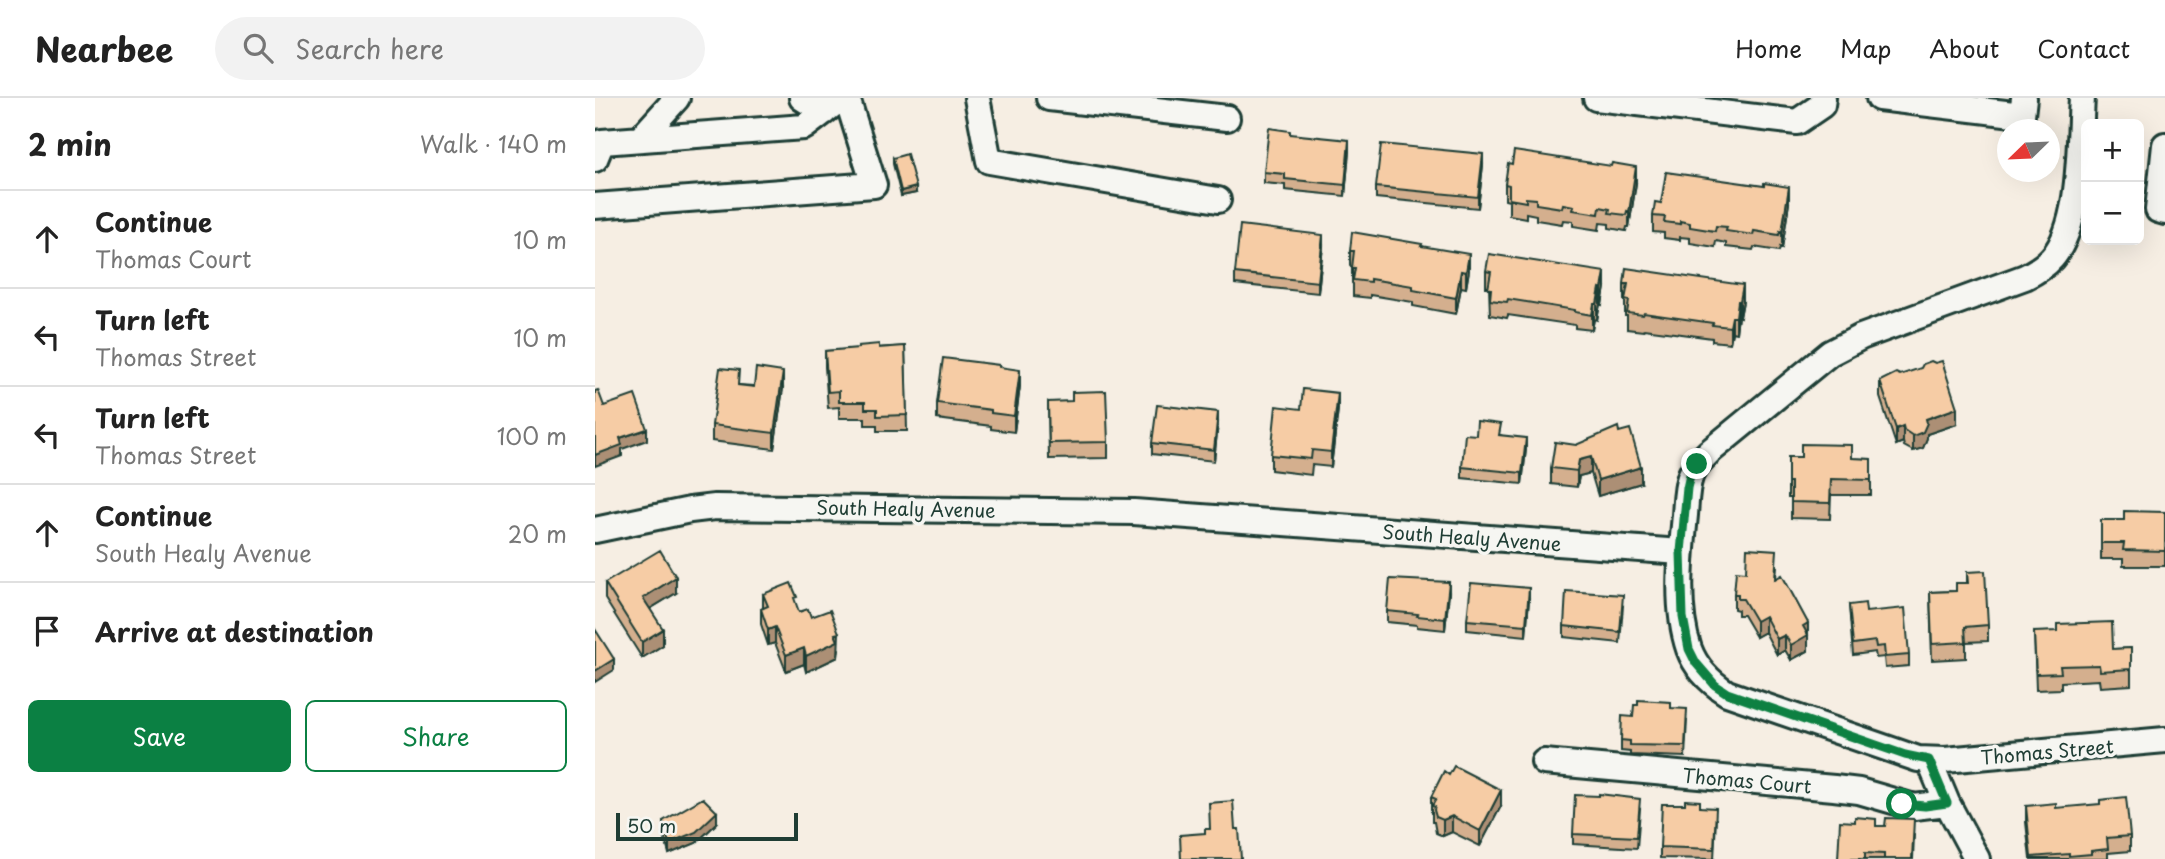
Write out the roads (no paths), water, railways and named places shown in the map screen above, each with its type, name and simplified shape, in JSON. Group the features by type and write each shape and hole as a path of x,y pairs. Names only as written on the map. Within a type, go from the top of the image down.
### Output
{"street":[{"path":"639,139 677,98"},
{"path":"802,98 838,103"},
{"path":"977,98 989,161 1218,200"},
{"path":"1049,98 1227,118"},
{"path":"1596,98 1797,122 1822,105 1823,98"},
{"path":"1879,98 2022,115 2024,98"},
{"path":"1681,552 1687,488 1690,475 1697,464 1816,364 1830,353 1861,337 2025,277 2052,258 2067,229 2072,212 2082,98"},
{"path":"595,159 602,142 804,127 838,103"},
{"path":"595,206 874,185 838,103"},
{"path":"2165,145 2158,210 2165,212"},
{"name":"South Healy Avenue","path":"595,530 715,507 1083,510 1180,514 1681,552"},
{"name":"Thomas Street","path":"1681,552 1682,608 1689,649 1696,663 1715,685 1754,704 1905,755 1929,760 2165,740"},
{"path":"1929,760 1947,803 1977,859"},
{"name":"Thomas Court","path":"1545,762 1859,791 1914,807 1947,803"}]}
